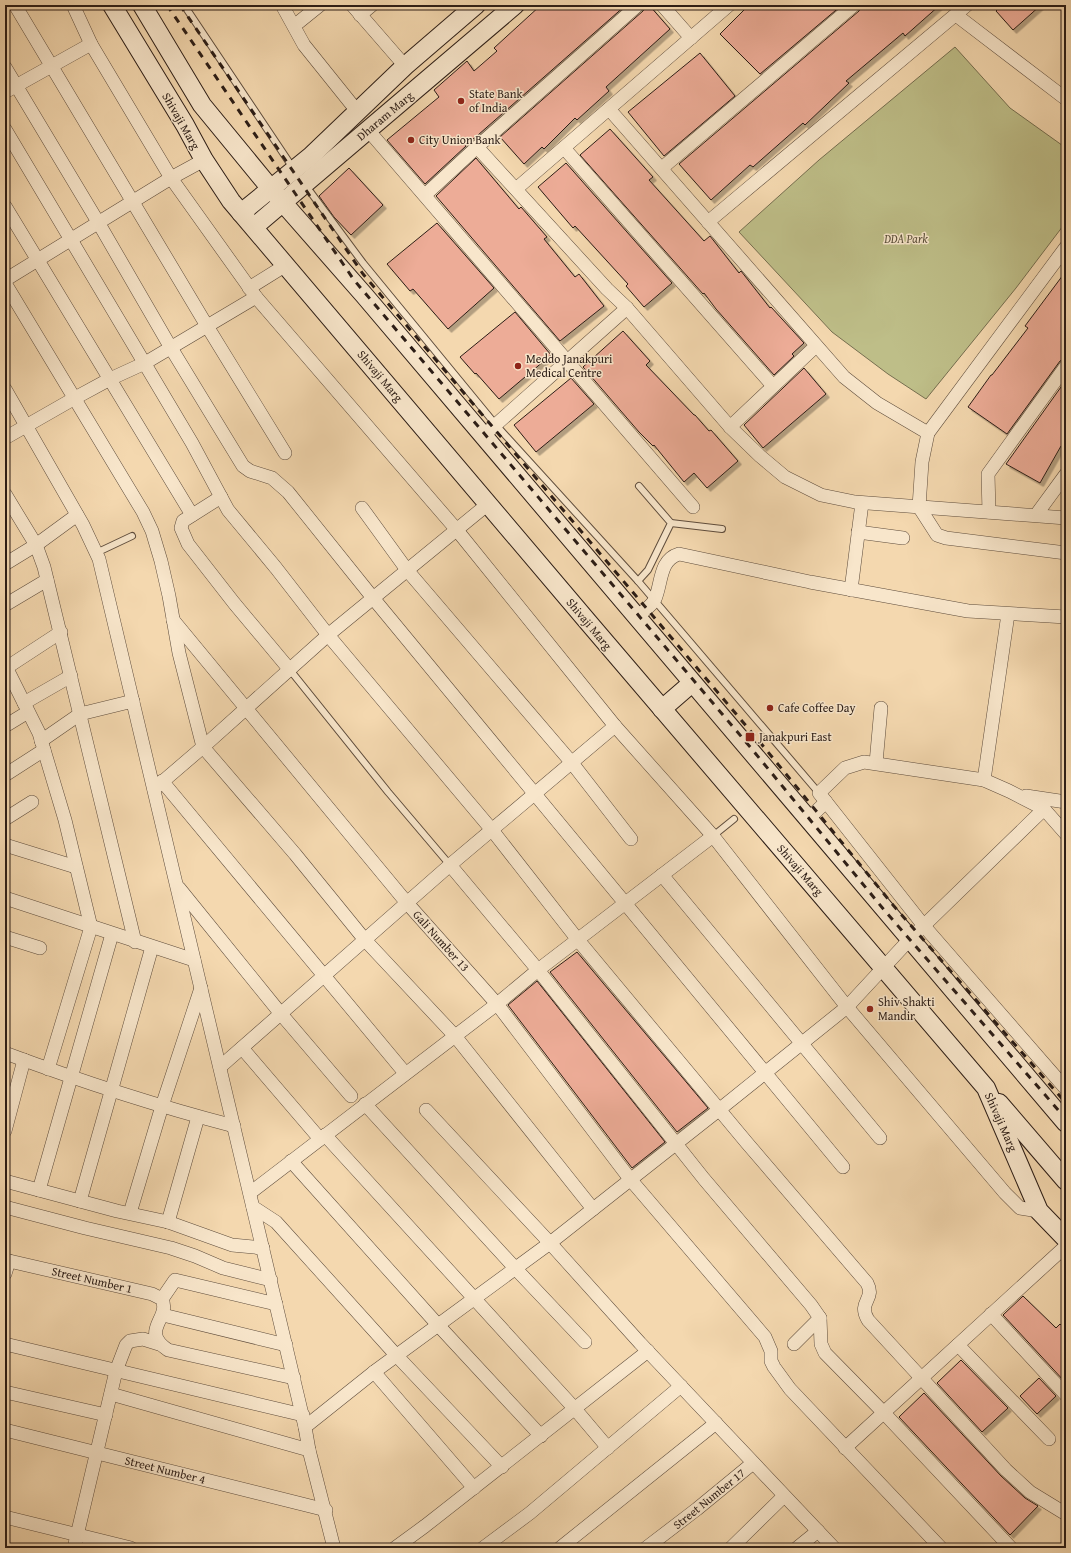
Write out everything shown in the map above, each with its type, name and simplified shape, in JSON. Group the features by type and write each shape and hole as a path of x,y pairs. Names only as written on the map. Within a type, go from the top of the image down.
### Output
{"main road":[{"name":"Shivaji Marg","path":"112,5 185,125 204,160 231,201 986,1088 1039,1211 1066,1240"},
{"path":"142,5 202,105 283,203 490,430 637,617 1066,1122"},
{"name":"Dharam Marg","path":"241,213 311,156 404,66 476,5"},
{"name":"Dharam Marg","path":"254,227 515,5"},
{"path":"662,709 692,683"},
{"path":"986,1088 1066,1181"}],"street":[{"path":"14,5 285,453"},
{"path":"73,5 91,44 170,178 253,293 456,529 615,726 713,836 848,1007 1005,1193 1020,1208 1039,1211"},
{"path":"282,5 304,45 357,112"},
{"path":"294,26 320,5"},
{"path":"372,5 356,10 404,66"},
{"path":"425,195 477,147 638,5"},
{"path":"662,5 691,38"},
{"path":"516,189 729,5"},
{"path":"662,168 854,5"},
{"path":"708,222 967,5"},
{"path":"956,15 1066,99"},
{"path":"11,89 91,44"},
{"path":"5,67 11,89 98,222 170,348 243,466 272,478 288,492 373,598 843,1168"},
{"path":"609,109 844,377 877,403 928,433"},
{"path":"5,129 192,443 228,510 276,568 328,635 492,830 578,940 867,1283 870,1289 870,1296 865,1302 863,1308 864,1314 868,1320 1006,1470 1030,1492 1066,1514"},
{"path":"368,130 693,507"},
{"path":"477,147 607,289 627,308 730,427 760,456 785,477 821,495 862,502 1066,518"},
{"path":"564,148 773,386"},
{"path":"5,280 170,178 204,160"},
{"path":"5,206 192,515"},
{"path":"1066,247 928,433 922,462 919,507 937,535 946,538 1066,553"},
{"path":"5,438 74,398 145,363 207,326 253,293 286,265"},
{"path":"5,283 143,512 152,531 161,561 189,695 203,747 276,830 365,940 455,1036 593,1209"},
{"path":"490,430 627,308"},
{"path":"730,427 816,346"},
{"path":"989,512 988,474 1066,366"},
{"path":"5,389 77,515 99,559 133,701 158,785 176,884 271,1280 304,1421 309,1450 326,1510 334,1548"},
{"path":"1036,515 1066,474"},
{"path":"5,494 36,545 47,580 135,942"},
{"path":"221,497 183,521 181,528 188,544 234,603 290,670"},
{"path":"851,590 862,502"},
{"path":"158,785 203,747 328,635 488,504"},
{"path":"362,508 407,570 572,763 631,839"},
{"path":"5,564 36,545 77,515"},
{"path":"858,532 903,538"},
{"path":"637,617 655,601 665,565 671,556 679,554 851,590 968,611 1066,617"},
{"path":"5,605 47,580"},
{"path":"984,780 1008,614"},
{"name":"Gali Number 13","path":"173,620 407,903 497,1004 630,1179 765,1337 771,1351 774,1367 790,1389 941,1548"},
{"path":"48,1068 91,927 65,820 39,733 7,672 60,632"},
{"path":"5,726 26,708 71,676"},
{"path":"5,774 42,746 80,714 133,701"},
{"path":"876,763 881,708"},
{"path":"220,1067 450,865 615,726"},
{"path":"808,819 822,797 845,768 864,762 984,780 1016,794 1044,809 1066,834"},
{"path":"158,785 324,976 404,1073"},
{"path":"1016,794 1066,802"},
{"path":"822,797 924,926 1066,1089"},
{"path":"5,819 32,802"},
{"path":"5,1344 116,1371 304,1421 374,1372 550,1243 848,1007 910,939 1044,809"},
{"path":"250,1193 713,836"},
{"path":"7,844 76,866"},
{"path":"450,865 538,970 676,1144 820,1318 820,1344 824,1353 884,1413 1011,1548"},
{"path":"662,875 880,1138"},
{"path":"176,884 281,1014 351,1096"},
{"path":"5,898 135,942 194,960"},
{"path":"39,1190 112,934"},
{"path":"5,937 40,948"},
{"path":"80,1201 152,947"},
{"path":"130,1213 162,1106 201,988"},
{"path":"242,1048 322,1137 474,1298 575,1409 608,1448"},
{"path":"5,1053 111,1090 198,1117 234,1126"},
{"path":"5,1131 24,1060"},
{"path":"365,1104 585,1342"},
{"path":"426,1110 648,1351 834,1548"},
{"path":"168,1222 198,1117"},
{"path":"291,1161 438,1325 541,1436"},
{"path":"5,1181 168,1222 232,1245 263,1248"},
{"path":"5,1207 85,1228 171,1248 223,1268 271,1280"},
{"path":"253,1207 276,1222 396,1356 502,1467"},
{"path":"845,1448 1066,1246"},
{"path":"5,1274 7,1260"},
{"name":"Street Number 1","path":"7,1260 152,1294 162,1299"},
{"path":"159,1344 156,1335 156,1328 163,1315 164,1304 162,1299 175,1280 276,1304"},
{"path":"991,1314 1066,1395"},
{"path":"163,1315 286,1345"},
{"path":"794,1344 820,1318"},
{"path":"74,1548 116,1371 123,1352 130,1341 143,1339 159,1344 168,1350 294,1378"},
{"path":"958,1345 1049,1439"},
{"path":"395,1548 502,1467 648,1351"},
{"path":"374,1372 474,1488"},
{"path":"483,1548 530,1514 681,1386"},
{"path":"5,1392 106,1415"},
{"path":"111,1394 309,1450"},
{"path":"560,1548 716,1423"},
{"name":"Street Number 4","path":"5,1430 326,1510"},
{"name":"Street Number 17","path":"646,1548 685,1519 753,1463"},
{"path":"731,1548 784,1496"},
{"path":"5,1517 131,1548"},
{"path":"797,1548 818,1531"}],"lane":[{"path":"184,5 294,170"},
{"path":"305,184 490,430 638,581 822,797"},
{"path":"639,486 671,523 722,528"},
{"path":"638,581 648,570 671,523"},
{"path":"96,553 132,536"},
{"path":"290,670 383,786 450,865"},
{"path":"713,836 734,819"}],"green space":[{"name":"DDA Park","path":"955,47 1010,108 1066,148 1066,222 1016,288 926,399 888,374 832,332 739,232 819,160"}],"building":[{"path":"541,5 626,5 465,145 466,146 425,184 387,140 439,97 434,90 467,61 474,71 497,51 494,48"},
{"path":"646,5 649,5 670,29 606,87 609,91 577,120 575,118 544,149 542,147 524,164 500,137 643,11"},
{"path":"749,5 842,5 760,74 720,34"},
{"path":"862,5 940,5 905,36 903,33 846,81 849,83 805,125 803,123 753,167 750,165 711,200 679,164 859,11"},
{"path":"1002,5 1041,5 1013,30 996,11"},
{"path":"700,53 735,96 664,156 628,112"},
{"path":"610,129 653,177 649,180 704,241 710,236 739,273 741,271 770,308 771,307 804,343 792,354 794,356 774,375 716,309 704,293 703,294 580,155"},
{"path":"476,158 519,209 521,207 547,237 544,239 575,277 579,274 604,306 560,341 436,196"},
{"path":"566,163 672,283 644,307 626,286 628,284 575,226 573,228 538,187"},
{"path":"349,168 383,205 351,235 334,217 319,196"},
{"path":"437,223 494,288 448,329 413,289 410,291 387,264"},
{"path":"1066,271 1066,358 1060,361 1007,434 968,407 1028,328 1025,326"},
{"path":"515,312 551,355 499,399 460,357"},
{"path":"623,331 650,361 646,365 709,431 711,430 738,461 707,488 694,473 684,482 654,445 653,446 639,432 583,367"},
{"path":"804,368 826,394 763,448 744,425"},
{"path":"571,378 594,404 536,452 514,425"},
{"path":"1066,380 1066,449 1061,446 1040,483 1006,464"},
{"path":"577,952 708,1108 677,1132 550,972"},
{"path":"537,981 665,1142 632,1168 508,1005"},
{"path":"1023,1296 1056,1328 1060,1324 1066,1330 1065,1382 1003,1315"},
{"path":"961,1360 1008,1408 982,1432 937,1383"},
{"path":"1039,1378 1056,1396 1037,1414 1020,1396"},
{"path":"924,1393 1001,1476 1025,1498 1038,1506 1010,1535 899,1417"}],"railway":[{"path":"167,5 354,280 751,748 885,911 1066,1119"},
{"path":"180,5 363,274 759,741 893,905 1066,1103"}],"place":[{"name":"State Bank of India","path":"461,101"},
{"name":"City Union Bank","path":"411,140"},
{"name":"Meddo Janakpuri Medical Centre","path":"518,366"},
{"name":"Cafe Coffee Day","path":"770,708"},
{"name":"Janakpuri East","path":"750,737"},
{"name":"Shiv Shakti Mandir","path":"870,1009"}]}
